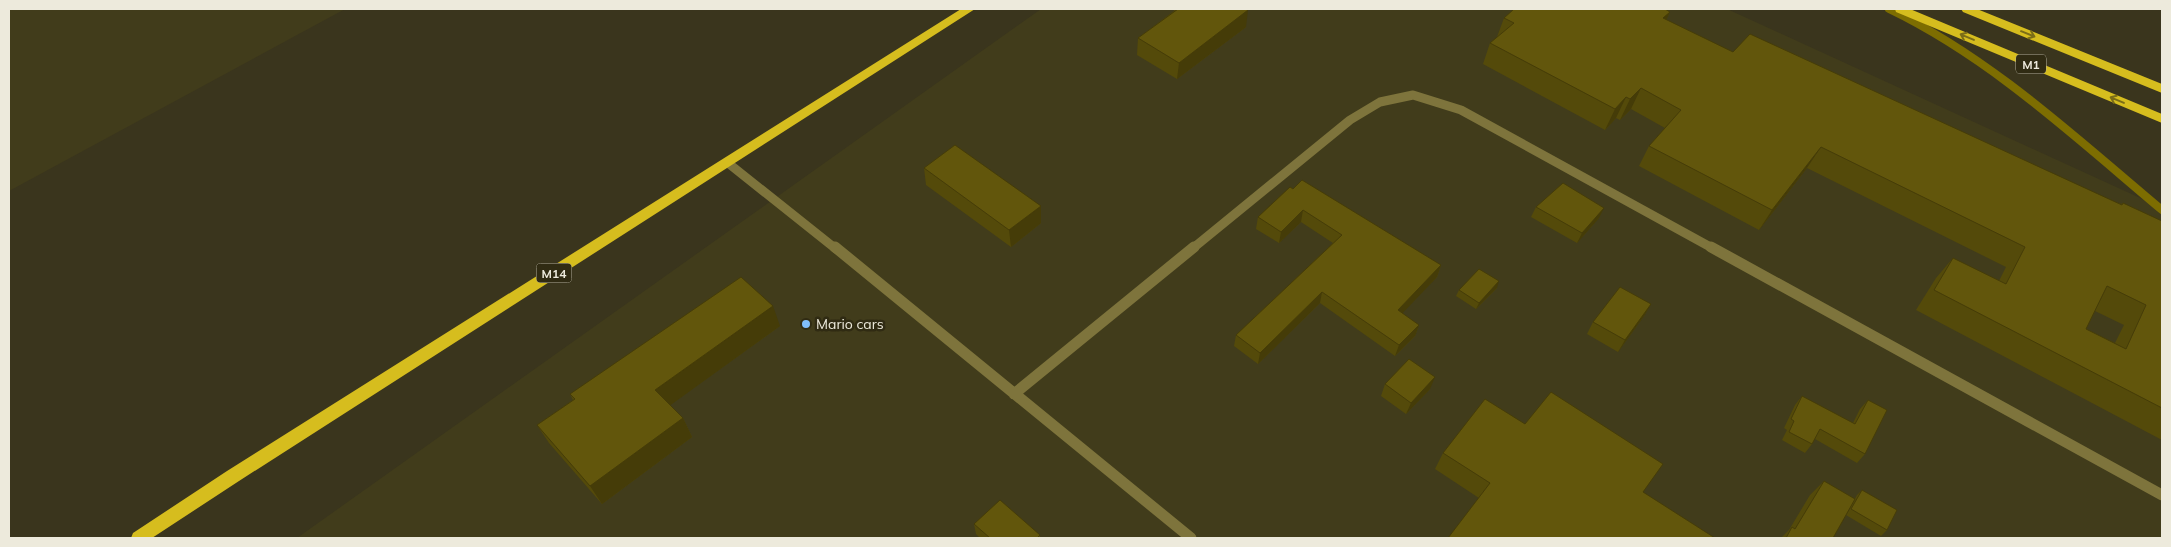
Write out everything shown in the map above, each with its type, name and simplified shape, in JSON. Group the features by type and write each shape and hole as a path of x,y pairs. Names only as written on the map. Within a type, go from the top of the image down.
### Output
{"highway":[{"name":"M14","path":"139,538 241,471 969,9"},
{"name":"M1","path":"1900,9 2162,119"},
{"name":"M1","path":"1967,9 2162,89"}],"street":[{"path":"1014,394 1350,120 1380,102 1413,95 1461,110 2162,495"},
{"path":"728,163 812,229 1191,538"}],"shaded area":[{"path":"9,9 345,9 9,191"},
{"path":"1041,9 1727,9 2162,208 2162,538 297,538"}],"building":[{"path":"1178,9 1248,10 1179,63 1138,38"},
{"path":"1514,9 1665,9 1670,12 1663,18 1733,52 1750,34 2122,205 2123,203 2162,221 2162,408 1934,290 1953,258 2006,284 2025,247 1821,147 1772,210 1649,146 1681,110 1641,88 1630,99 1626,97 1615,109 1490,43 1514,23 1504,18","holes":["2107,286 2146,305 2126,349 2086,329"]},
{"path":"955,145 1041,206 1009,230 924,168"},
{"path":"1302,180 1441,265 1398,310 1419,325 1399,345 1322,292 1260,353 1236,335 1342,235 1303,210 1281,232 1258,217 1290,187 1293,189"},
{"path":"1563,183 1604,208 1582,233 1536,207"},
{"path":"1479,269 1499,281 1479,303 1459,290"},
{"path":"741,277 773,306 655,390 683,418 590,486 537,425 575,399 570,394"},
{"path":"1620,287 1651,304 1625,340 1593,322"},
{"path":"1409,359 1435,377 1411,403 1385,384"},
{"path":"1551,392 1663,464 1643,492 1715,538 1448,538 1490,483 1443,453 1485,399 1525,424"},
{"path":"1802,396 1855,424 1868,400 1887,410 1865,454 1820,429 1812,444 1789,432 1794,421 1791,419"},
{"path":"1824,481 1855,499 1833,538 1786,538 1792,527 1795,529"},
{"path":"1862,490 1897,510 1887,530 1851,509"},
{"path":"1000,500 1040,535 1037,538 990,538 974,524"}],"waterway":[{"path":"1889,9 1963,51 1998,75 2065,128 2162,210"}],"place":[{"name":"Mario cars","path":"806,324"}]}
